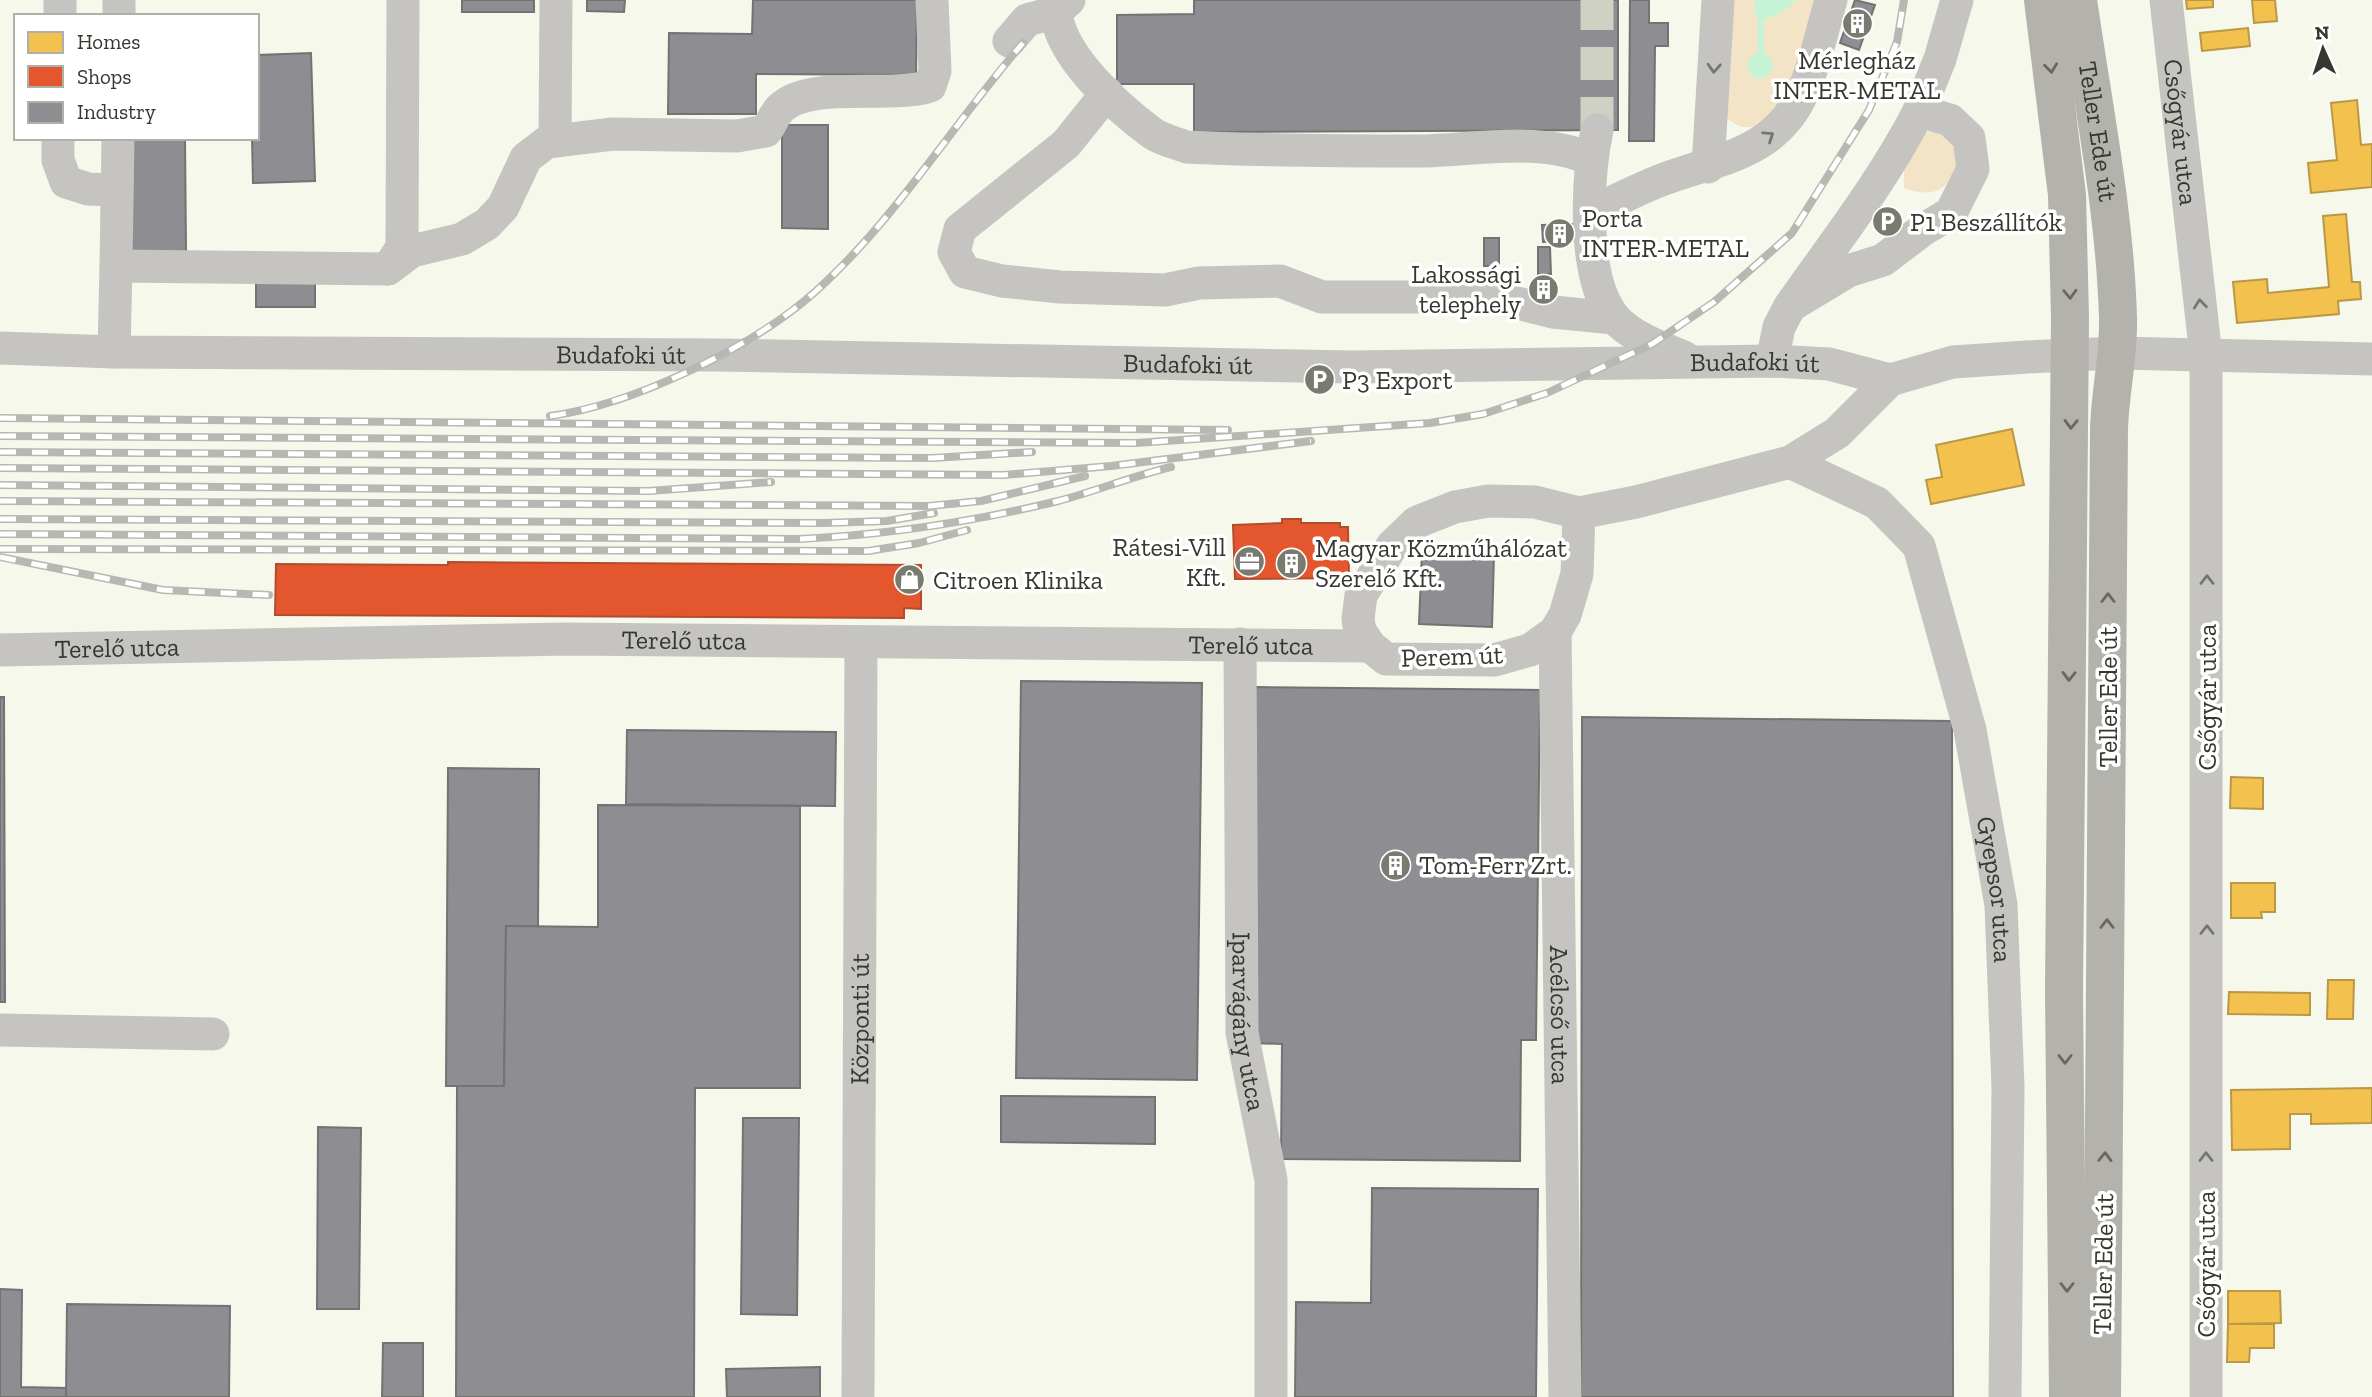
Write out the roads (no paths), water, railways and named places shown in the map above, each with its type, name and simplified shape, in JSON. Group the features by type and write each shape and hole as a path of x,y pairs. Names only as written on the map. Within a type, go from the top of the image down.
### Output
{"main road":[{"name":"Teller Ede út","path":"2043,0 2067,195 2071,356 2064,991 2068,1397"},
{"name":"Teller Ede út","path":"2078,0 2114,257 2118,353 2109,417 2102,1397"}],"street":[{"path":"388,269 402,247 403,0"},
{"path":"555,141 556,0"},
{"path":"116,266 388,269 412,251 462,239 487,224 503,207 526,158 547,142 613,134 737,136 766,131 782,107 814,93 913,92 930,86 935,71 932,0"},
{"path":"1708,167 1718,0"},
{"path":"1603,207 1661,180 1708,167 1752,147 1779,129 1803,93 1831,0"},
{"path":"1772,361 1779,327 1790,306 1847,229 1901,147 1940,60 1957,0"},
{"name":"Csőgyár utca","path":"2166,0 2206,356 2206,1397"},
{"path":"1009,41 1027,20 1063,6"},
{"path":"1063,6 1057,24 1070,51 1107,93 1154,134 1187,147 1422,151 1543,147 1576,152 1594,145 1603,207 1593,266 1610,311 1653,344 1692,360"},
{"path":"1107,93 1066,145 960,229 954,252 965,272 1002,281 1073,288 1165,290 1199,283 1280,281 1322,297 1493,297 1553,312 1610,311"},
{"path":"1790,306 1848,271 1883,260 1924,229 1951,213 1973,169 1969,138 1950,120 1919,111"},
{"path":"58,140 58,160 66,183 88,189 117,190"},
{"path":"114,352 118,140"},
{"name":"Budafoki út","path":"0,348 114,352 739,356 1353,367 1692,360 1772,361 1829,364 1890,380"},
{"path":"1890,380 1953,362 2118,353 2372,359"},
{"name":"Perem út","path":"1555,632 1530,650 1494,660 1386,659 1370,646 1360,631 1358,619 1361,595 1392,546 1417,522 1455,507 1488,501 1535,502 1579,513 1636,502 1790,462 1837,433 1890,380"},
{"name":"Gyepsor utca","path":"1790,462 1877,503 1919,546 1970,730 2001,905 2008,1087 2005,1397"},
{"path":"1555,632 1565,615 1577,574 1579,513"},
{"name":"Acélcső utca","path":"1555,632 1565,1397"},
{"name":"Terelő utca","path":"0,650 541,640 1370,646"},
{"name":"Központi út","path":"858,1397 861,642"},
{"name":"Iparvágány utca","path":"1240,644 1242,1033 1271,1180 1271,1397"},
{"path":"0,1030 212,1034"}],"tunnel":[{"path":"1597,0 1597,130"}],"railway":[{"path":"0,436 1136,443 1430,423 1483,414 1547,393 1652,344 1714,302 1792,233 1869,110 1897,42 1904,0"},
{"path":"550,416 617,400 654,386 726,352 790,312 816,291 872,233 1023,43"},
{"path":"0,418 1228,430"},
{"path":"0,468 1003,475 1111,466 1311,441"},
{"path":"0,452 933,458 1032,452"},
{"path":"0,534 798,539 896,531 993,515 1058,501 1171,467"},
{"path":"0,501 929,506 981,501 1085,476"},
{"path":"0,485 649,491 771,482"},
{"path":"0,519 823,523 887,521 934,513"},
{"path":"0,549 868,551 919,543 967,530"},
{"path":"0,557 163,590 269,595"}],"place":[{"name":"Mérlegház INTER-METAL","path":"1857,24"},
{"name":"P1 Beszállítók","path":"1887,222"},
{"name":"Porta INTER-METAL","path":"1559,233"},
{"name":"Lakossági telephely","path":"1544,289"},
{"name":"P3 Export","path":"1319,380"},
{"name":"Rátesi-Vill Kft.","path":"1249,562"},
{"name":"Magyar Közműhálózat Szerelő Kft.","path":"1292,563"},
{"name":"Citroen Klinika","path":"910,580"},
{"name":"Tom-Ferr Zrt.","path":"1396,865"}]}
